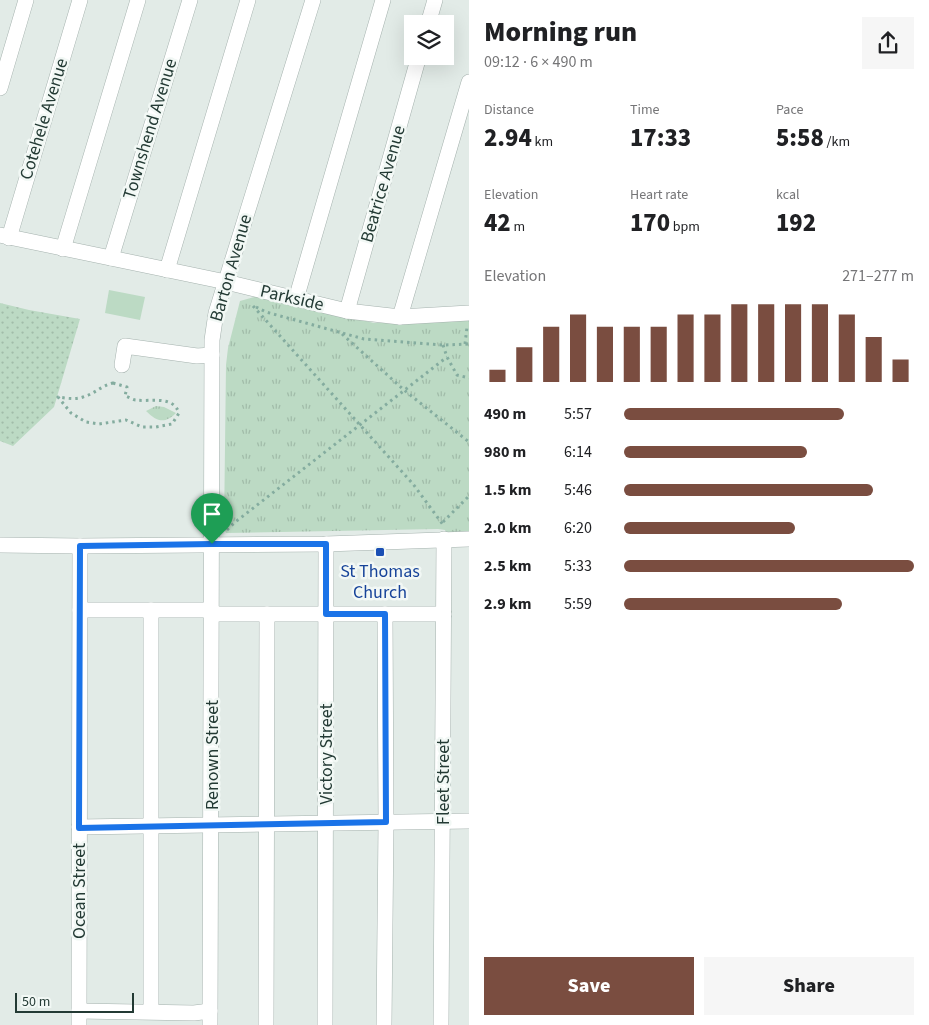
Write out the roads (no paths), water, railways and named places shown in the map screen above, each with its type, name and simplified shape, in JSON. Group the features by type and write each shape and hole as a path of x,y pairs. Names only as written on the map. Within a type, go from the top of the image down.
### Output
{"street":[{"path":"0,88 26,0"},
{"name":"Cotehele Avenue","path":"5,236 80,0"},
{"path":"63,248 138,0"},
{"name":"Townshend Avenue","path":"111,258 190,0"},
{"path":"166,270 248,0"},
{"name":"Barton Avenue","path":"212,537 212,340 216,313 313,0"},
{"path":"296,299 383,0"},
{"path":"431,15 435,0"},
{"name":"Beatrice Avenue","path":"347,311 416,65"},
{"path":"400,317 469,82"},
{"name":"Parkside","path":"5,236 226,282 347,311 400,317 469,313"},
{"path":"122,365 125,346 197,356 212,355"},
{"path":"0,545 80,546 212,537 326,544 469,539"},
{"name":"Renown Street","path":"210,1018 212,537"},
{"name":"Fleet Street","path":"441,1025 444,540"},
{"name":"Victory Street","path":"325,1025 326,544"},
{"name":"Ocean Street","path":"79,1018 80,546"},
{"path":"80,610 151,610 267,614 444,614"},
{"path":"150,1011 151,610"},
{"path":"266,1025 267,614"},
{"path":"384,1025 386,822 385,614"},
{"path":"79,828 469,821"},
{"path":"79,1018 150,1011 194,1013 210,1018"}],"place":[{"name":"St Thomas Church","path":"380,552"}]}
